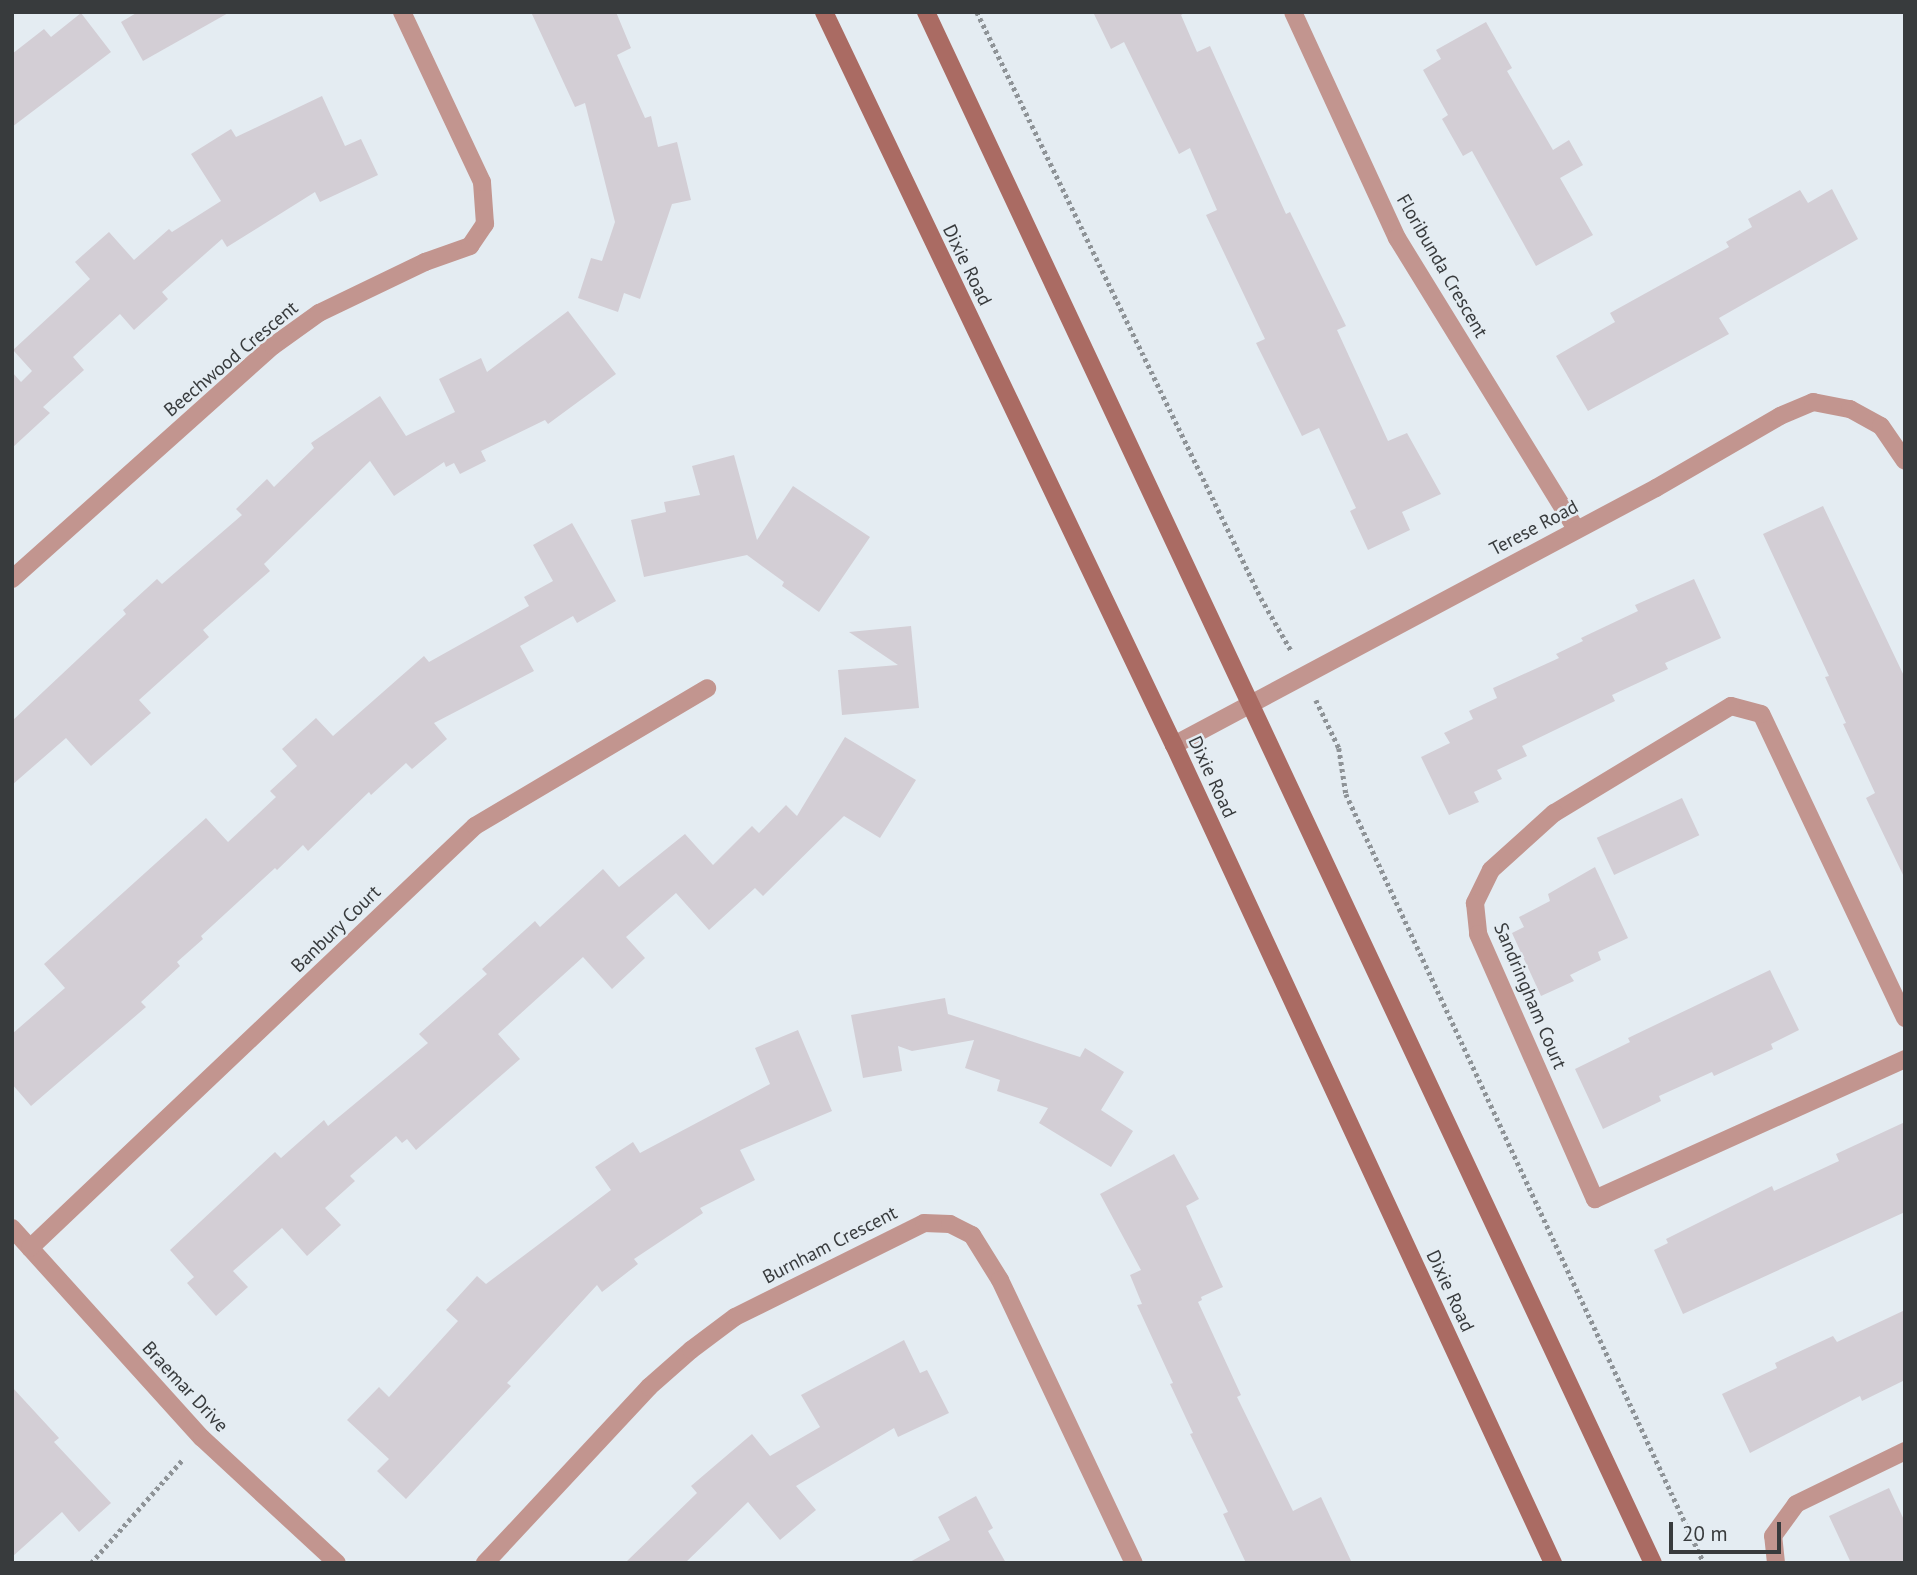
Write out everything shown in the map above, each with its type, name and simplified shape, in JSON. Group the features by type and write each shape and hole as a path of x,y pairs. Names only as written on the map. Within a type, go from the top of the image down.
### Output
{"main road":[{"name":"Dixie Road","path":"824,12 1174,745 1553,1563"},
{"path":"926,12 1653,1563"}],"street":[{"name":"Beechwood Crescent","path":"12,579 273,346 319,313 425,262 470,246 485,224 482,182 402,12"},
{"name":"Floribunda Crescent","path":"1293,12 1397,238 1576,529"},
{"name":"Terese Road","path":"1174,745 1656,488 1780,416 1813,402 1850,409 1881,426 1905,461"},
{"name":"Banbury Court","path":"30,1248 475,825 707,688"},
{"name":"Sandringham Court","path":"1905,1018 1761,714 1731,706 1554,813 1491,870 1475,904 1478,934 1595,1199 1905,1059"},
{"name":"Burnham Crescent","path":"485,1563 649,1387 691,1350 735,1317 924,1223 950,1224 972,1235 1000,1280 1134,1563"},
{"name":"Braemar Drive","path":"12,1228 202,1438 337,1563"},
{"path":"1776,1563 1773,1536 1796,1504 1905,1451"}],"path":[{"path":"977,12 1261,598 1305,676 1339,748 1346,794 1704,1563"},
{"path":"91,1563 202,1438"}],"building":[{"path":"138,12 230,12 143,61 121,22"},
{"path":"531,12 616,12 631,48 617,55 645,118 651,116 658,147 677,142 691,200 672,204 640,299 624,293 618,312 578,298 591,258 602,261 615,222 585,103 575,107"},
{"path":"1093,12 1186,12 1181,15 1197,52 1210,46 1286,214 1290,212 1346,326 1337,330 1388,441 1407,433 1441,494 1402,512 1410,530 1368,550 1350,511 1356,508 1319,428 1302,436 1256,343 1265,339 1206,215 1217,210 1190,148 1179,154 1124,42 1111,49"},
{"path":"81,13 111,52 12,127 12,54 44,29 51,37"},
{"path":"1486,22 1512,68 1507,71 1553,150 1569,140 1583,165 1560,178 1593,235 1536,266 1472,151 1463,156 1442,119 1448,115 1423,70 1441,59 1436,50"},
{"path":"322,96 345,146 361,139 378,175 320,202 315,192 227,247 222,239 162,292 168,299 134,330 120,314 73,357 84,370 43,407 50,413 12,448 12,372 21,382 32,371 13,350 90,279 75,262 109,232 134,260 169,229 172,232 221,201 191,154 231,129 236,137"},
{"path":"1832,189 1858,239 1719,318 1729,334 1588,411 1556,356 1615,322 1610,313 1729,247 1726,242 1752,227 1748,219 1800,190 1808,203"},
{"path":"568,311 616,374 548,424 545,420 481,451 486,461 460,474 454,463 446,467 444,462 394,496 370,461 264,564 270,571 203,630 209,637 139,700 151,713 91,766 66,738 12,785 12,721 126,614 123,610 157,579 162,584 242,515 236,509 267,479 274,487 314,448 311,443 380,396 406,436 455,412 439,379 481,358 487,372"},
{"path":"734,455 757,540 793,486 870,537 819,612 782,586 784,582 747,555 644,577 631,520 666,512 664,502 700,495 692,466"},
{"path":"1823,506 1905,678 1905,879 1866,798 1875,793 1843,724 1846,723 1825,677 1829,676 1763,534"},
{"path":"572,523 616,601 577,623 573,616 520,646 534,671 434,723 447,739 412,769 406,763 371,795 369,792 308,851 303,845 277,870 275,868 201,936 203,939 177,962 180,966 141,1002 146,1007 31,1106 12,1084 12,1034 65,988 44,964 206,818 228,842 276,797 270,791 297,766 282,749 316,718 333,736 424,656 429,662 529,606 524,597 553,581 533,545"},
{"path":"1694,579 1721,638 1665,663 1668,669 1612,695 1615,701 1522,746 1527,756 1497,770 1502,779 1474,792 1479,802 1449,815 1421,757 1450,743 1444,733 1473,719 1469,711 1497,698 1493,688 1559,658 1556,654 1583,641 1581,638 1638,611 1635,605"},
{"path":"911,626 919,708 842,715 838,670 898,665 849,632"},
{"path":"845,737 916,780 880,838 844,816 763,896 755,888 709,930 676,893 626,937 645,958 612,989 583,957 498,1034 520,1059 416,1150 407,1139 402,1143 396,1136 350,1176 355,1181 325,1208 341,1225 307,1256 282,1228 233,1271 248,1287 216,1316 187,1283 194,1277 170,1250 275,1152 281,1158 324,1120 328,1126 428,1043 419,1034 487,974 482,969 535,921 540,927 603,869 619,887 685,834 713,865 752,826 759,833 786,805 797,816"},
{"path":"1682,798 1699,835 1614,875 1597,838"},
{"path":"1595,867 1628,938 1598,952 1601,960 1570,975 1574,981 1541,996 1512,933 1524,927 1519,917 1550,901 1548,894"},
{"path":"1770,970 1799,1030 1771,1044 1773,1049 1714,1076 1712,1072 1659,1096 1661,1101 1603,1129 1575,1069 1630,1042 1628,1038"},
{"path":"945,998 948,1014 1080,1057 1085,1048 1124,1072 1101,1110 1133,1131 1111,1167 1039,1123 1048,1108 997,1091 1000,1080 965,1068 974,1040 912,1051 898,1046 902,1071 863,1078 851,1015"},
{"path":"798,1030 832,1111 740,1150 755,1180 700,1208 703,1213 634,1259 638,1264 602,1292 597,1285 507,1383 511,1386 406,1499 377,1471 389,1459 347,1420 379,1387 389,1397 458,1321 446,1310 477,1276 486,1284 611,1190 595,1167 633,1142 640,1153 770,1084 755,1048"},
{"path":"1905,1122 1905,1212 1683,1314 1654,1250 1668,1243 1666,1239 1772,1186 1774,1191 1839,1161 1836,1154"},
{"path":"1174,1154 1199,1199 1186,1206 1223,1287 1201,1297 1202,1300 1198,1302 1241,1395 1237,1397 1293,1511 1321,1497 1352,1563 1246,1563 1223,1514 1228,1512 1190,1434 1193,1433 1170,1384 1173,1383 1137,1305 1142,1304 1130,1275 1141,1270 1100,1194"},
{"path":"1905,1310 1905,1380 1862,1401 1860,1396 1750,1453 1722,1394 1777,1368 1775,1363 1833,1336 1837,1342"},
{"path":"904,1340 920,1373 927,1370 949,1413 898,1437 894,1428 796,1486 816,1510 780,1540 748,1502 685,1563 625,1563 697,1493 691,1486 752,1434 770,1456 820,1427 801,1395"},
{"path":"12,1387 59,1438 54,1442 111,1503 79,1532 62,1512 12,1557"},
{"path":"1889,1488 1905,1522 1905,1563 1851,1563 1829,1516"},
{"path":"976,1496 993,1528 988,1531 1006,1563 908,1563 950,1540 938,1517"}]}
